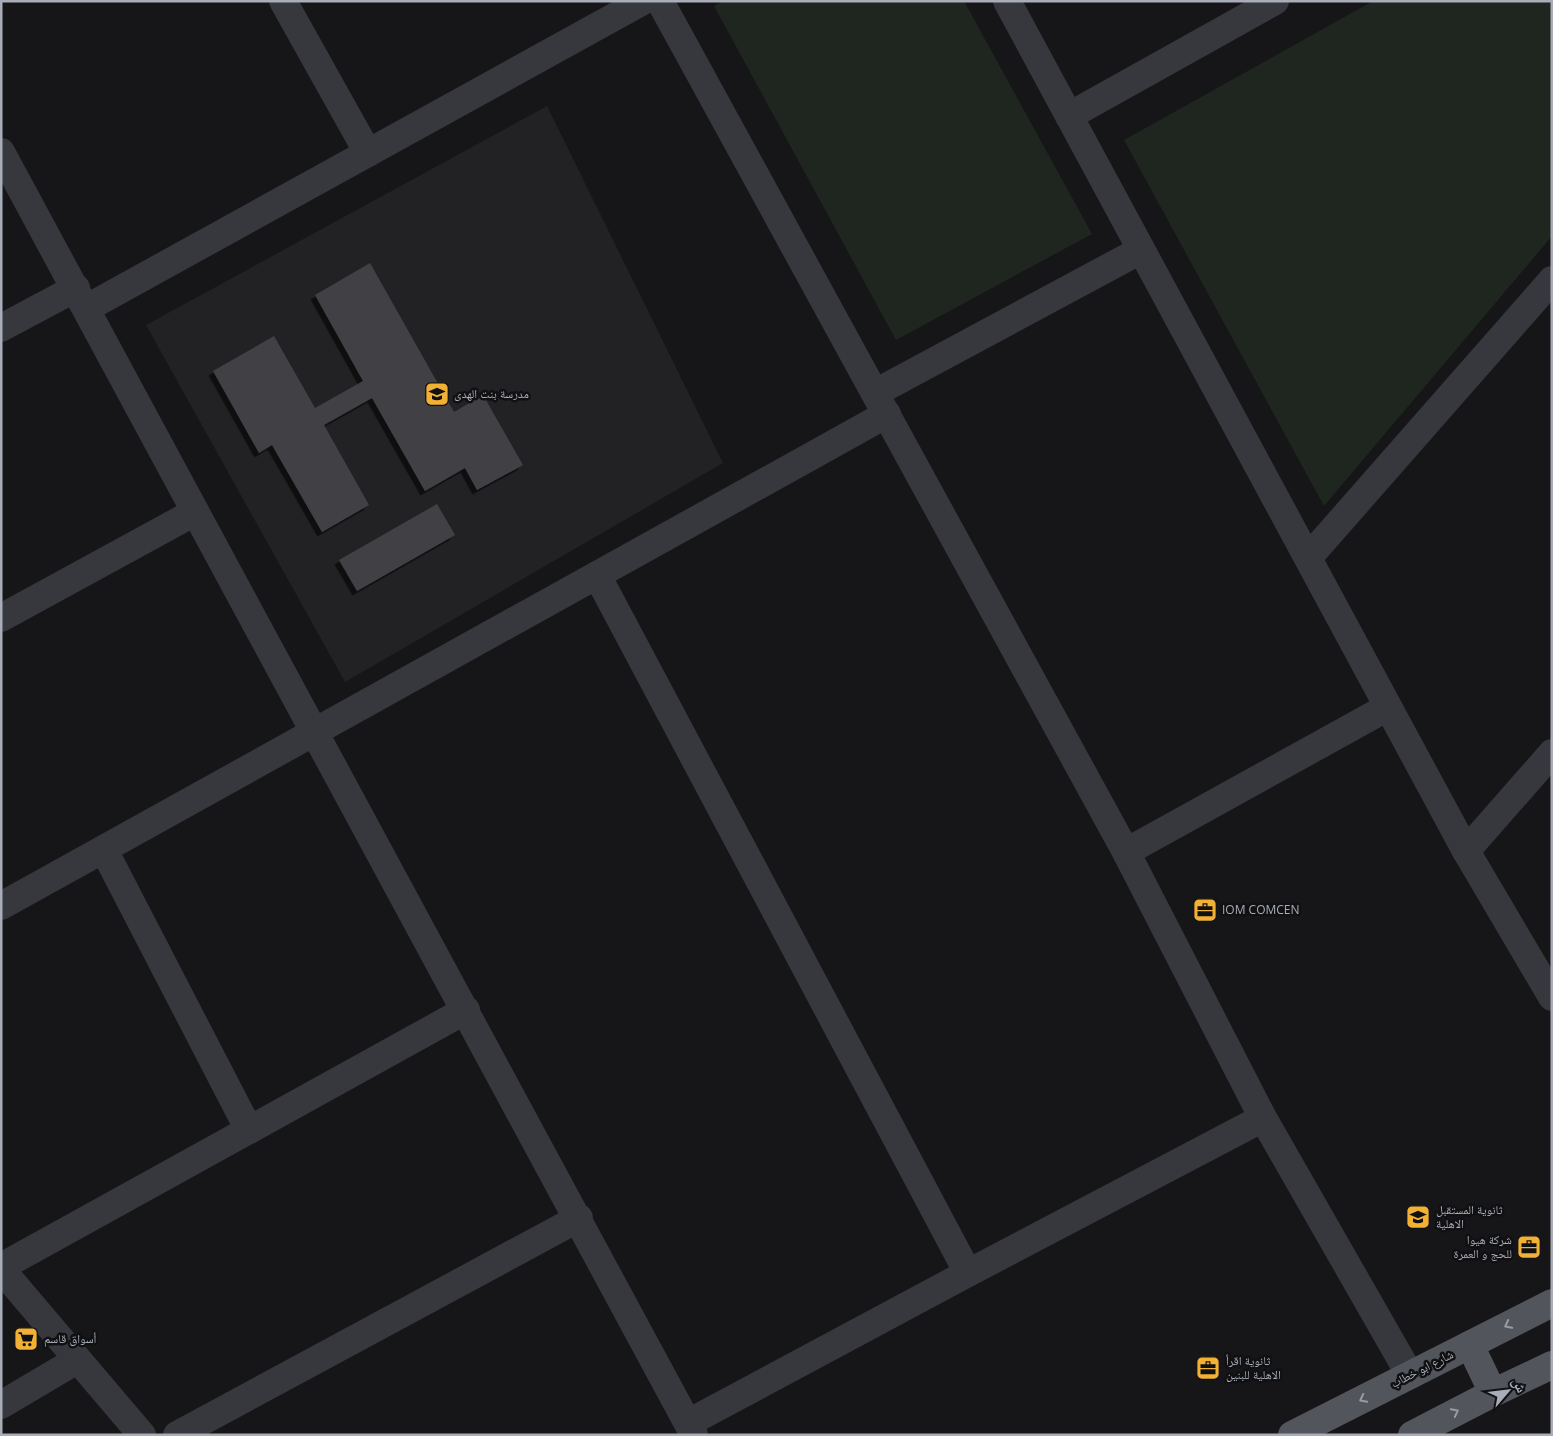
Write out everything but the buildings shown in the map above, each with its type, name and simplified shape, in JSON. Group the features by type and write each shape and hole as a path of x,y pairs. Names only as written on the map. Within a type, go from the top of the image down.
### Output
{"main road":[{"name":"شارع ابو خطاب","path":"1292,1435 1552,1303"},
{"path":"1470,1345 1493,1393"},
{"path":"1412,1435 1552,1365"}],"street":[{"path":"283,1 368,153"},
{"path":"1,328 81,298 368,153 643,1"},
{"path":"660,1 1126,852 1263,1118 1410,1375"},
{"path":"1007,1 1466,851 1552,996"},
{"path":"1069,116 1275,1"},
{"path":"1,152 579,1218 691,1429 968,1273 1263,1118"},
{"path":"1,906 597,575 1141,250"},
{"path":"1308,558 1552,280"},
{"path":"1,618 195,512"},
{"path":"597,575 968,1273"},
{"path":"1126,852 1388,707"},
{"path":"1466,851 1552,753"},
{"path":"104,850 249,1130"},
{"path":"142,1435 1,1268 466,1010"},
{"path":"177,1435 579,1218"},
{"path":"1,1405 77,1360"}],"shaded area":[{"path":"723,1 964,1 1092,234 896,340 714,6"},
{"path":"1373,1 1552,1 1552,236 1324,506 1124,140"},
{"name":"مدرسة بنت الهدی","path":"547,106 723,463 345,682 146,325"}],"place":[{"name":"مدرسة بنت الهدی","path":"437,394"},
{"name":"IOM COMCEN","path":"1205,910"},
{"name":"ثانوية المستقبل الاهلية","path":"1418,1217"},
{"name":"شركة هيوا للحج و العمرة","path":"1529,1247"},
{"name":"أسواق قاسم","path":"26,1339"},
{"name":"ثانوية اقرأ الاهلية للبنين","path":"1208,1368"}]}
